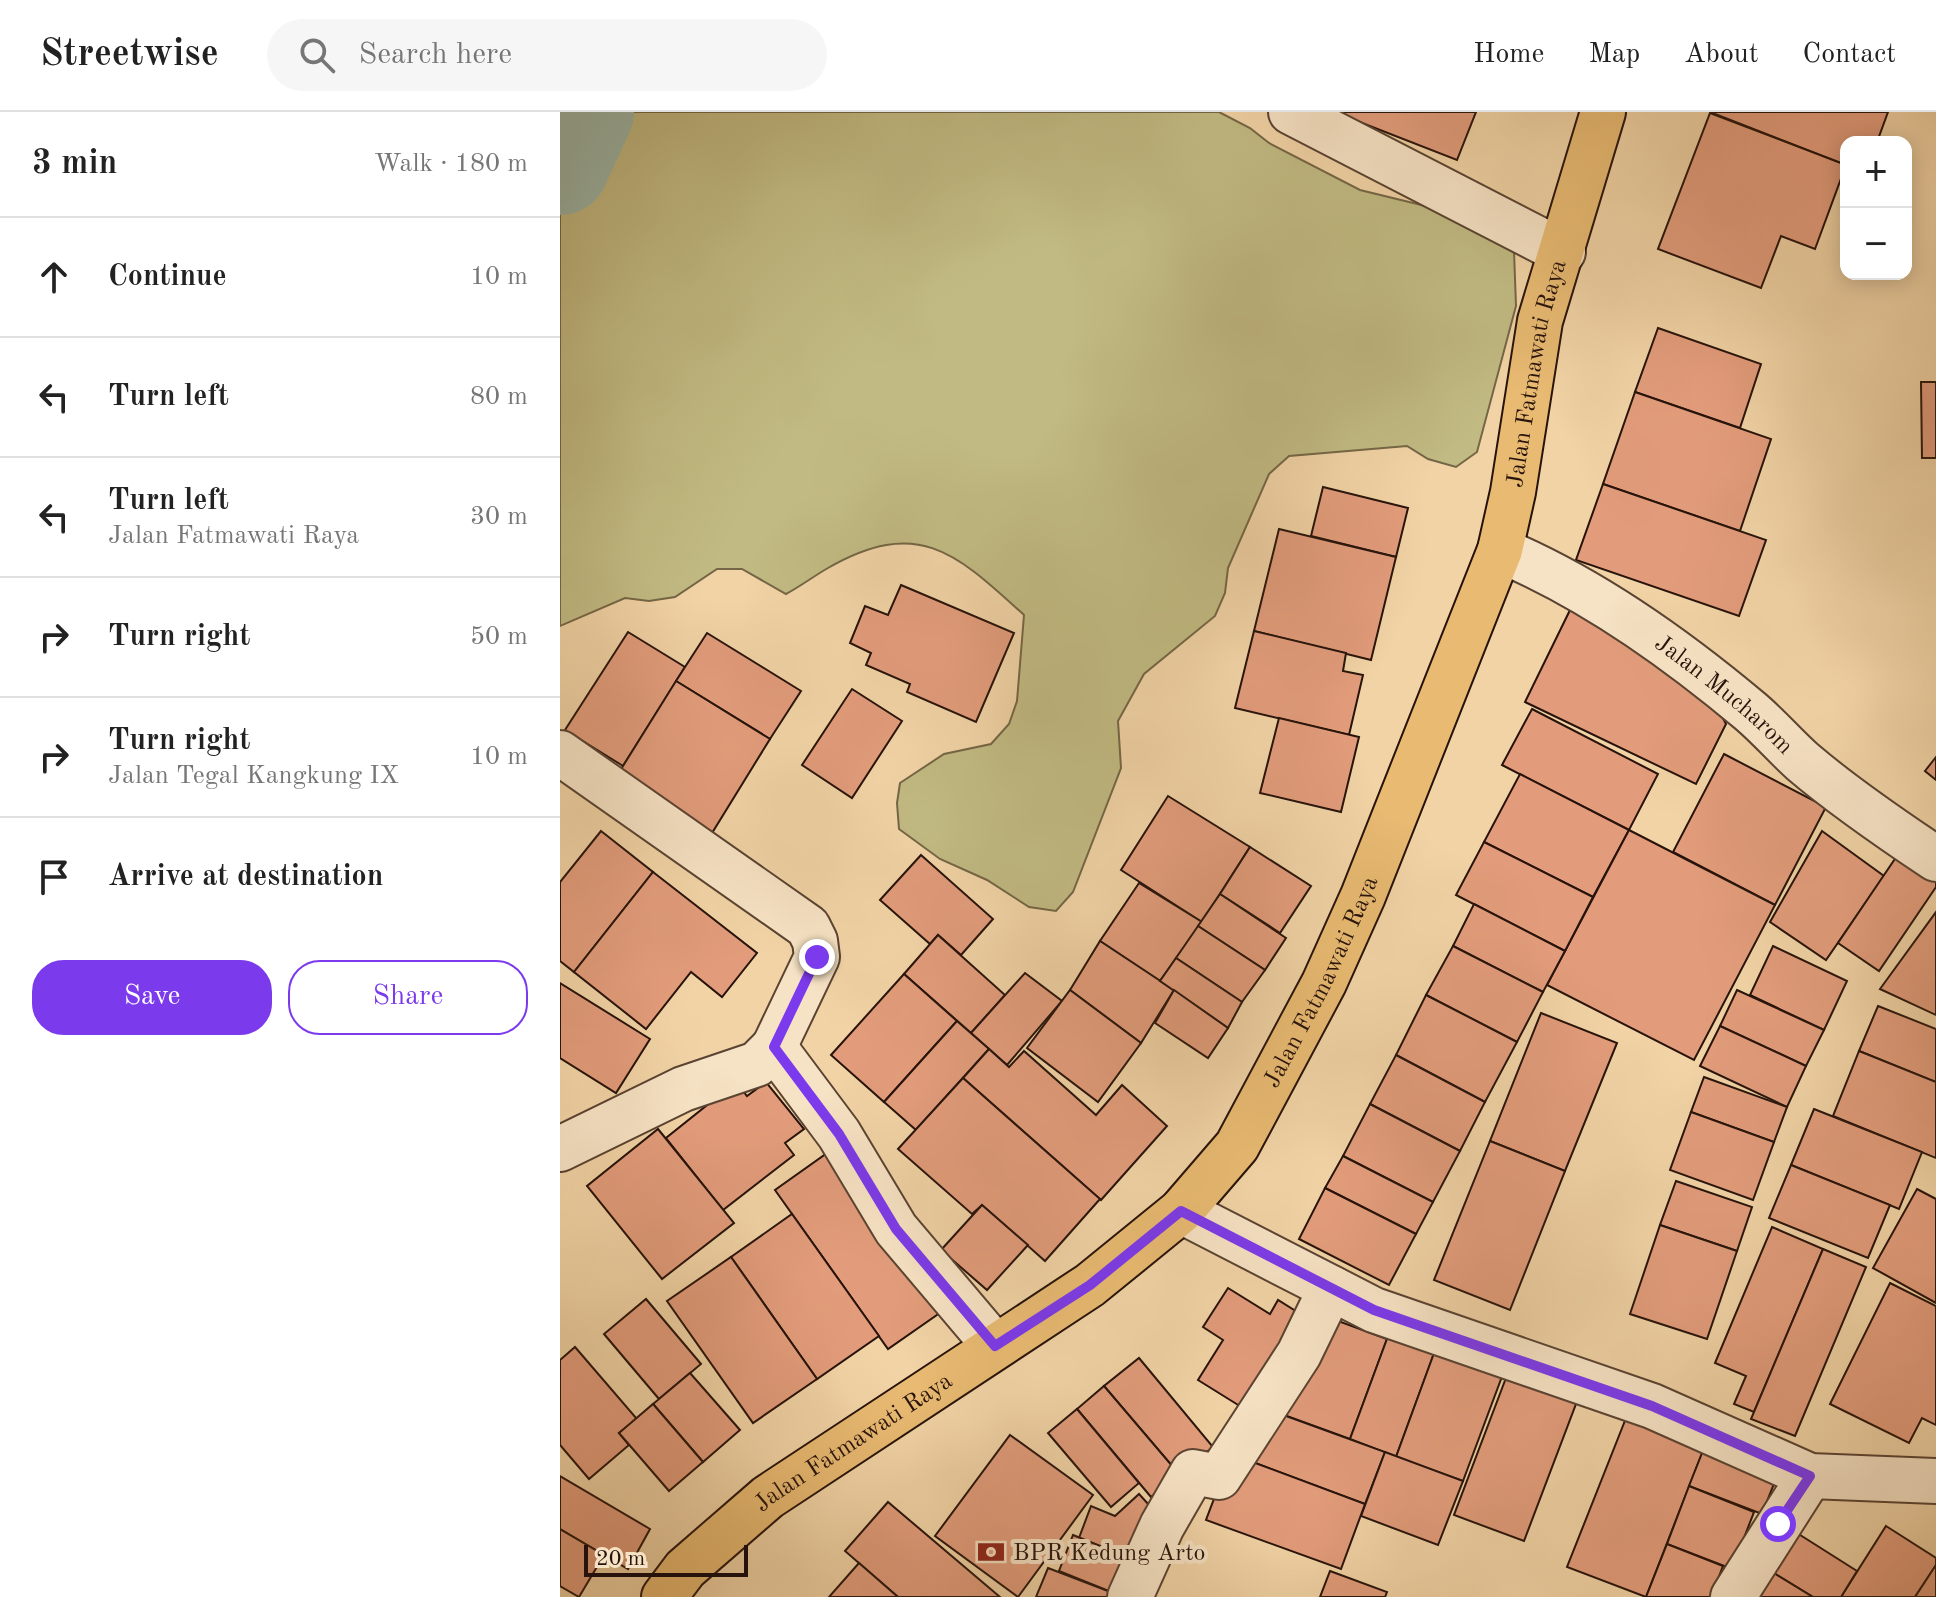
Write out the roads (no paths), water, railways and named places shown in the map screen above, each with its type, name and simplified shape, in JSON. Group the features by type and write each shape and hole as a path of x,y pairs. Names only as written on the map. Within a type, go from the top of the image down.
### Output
{"main road":[{"name":"Jalan Fatmawati Raya","path":"664,1597 685,1569 768,1497 1090,1285 1181,1211 1237,1146 1324,983 1422,753 1500,550 1513,492 1540,321 1603,112"}],"street":[{"path":"1291,112 1563,252"},
{"name":"Jalan Mucharom","path":"1500,550 1601,601 1635,625 1751,711 1805,763 1936,859"},
{"path":"560,753 808,927 815,941 817,957 774,1047 757,1064 683,1089 560,1149"},
{"path":"774,1047 839,1134 896,1229 995,1346"},
{"path":"1181,1211 1374,1310 1652,1406 1810,1476 1936,1481"},
{"path":"1130,1597 1162,1526 1193,1472 1219,1477 1299,1354 1331,1288"},
{"path":"1733,1597 1810,1476"}],"waterway":[{"path":"560,166 585,112"}],"place":[{"name":"BPR Kedung Arto","path":"991,1552"}]}
